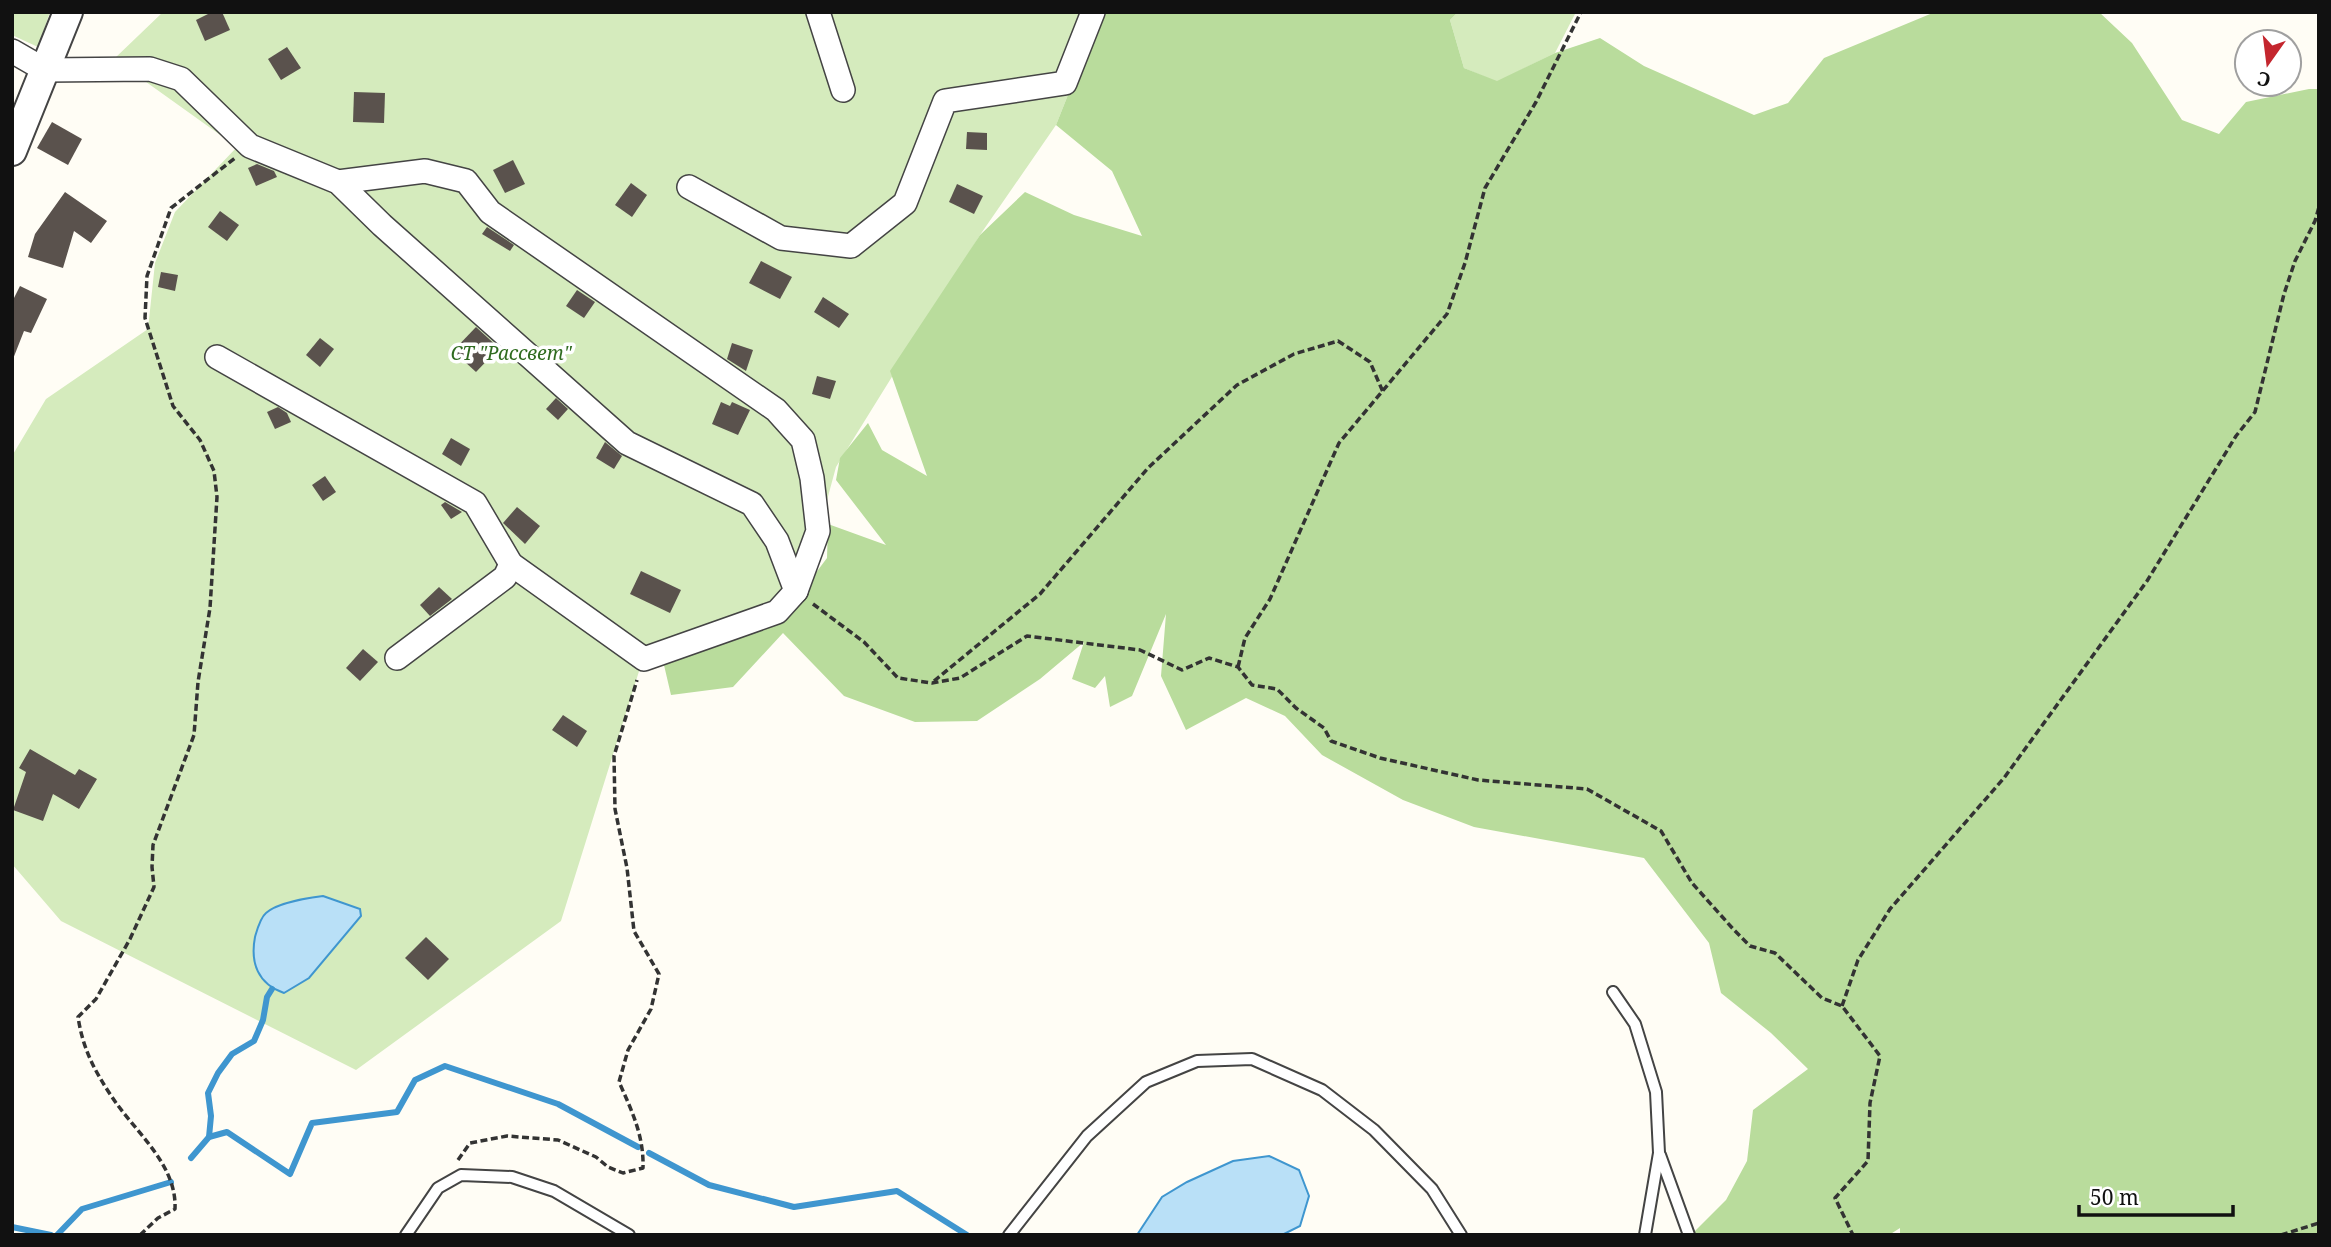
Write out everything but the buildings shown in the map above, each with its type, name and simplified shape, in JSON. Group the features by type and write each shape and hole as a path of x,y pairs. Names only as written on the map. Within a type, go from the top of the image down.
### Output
{"street":[{"path":"12,151 68,12"},
{"path":"818,12 843,90"},
{"path":"690,187 780,238 851,246 905,203 945,101 1065,83 1093,12"},
{"path":"12,51 45,70 150,69 181,79 250,146 338,182 382,225 627,443 752,504 776,541 796,591"},
{"path":"218,357 475,503 511,564 644,659 777,612 796,591 818,531 812,478 803,440 776,410 490,212 466,181 425,171 338,182"},
{"path":"397,658 505,577 511,564"}],"lane":[{"path":"1613,992 1635,1024 1656,1092 1659,1153 1644,1235"},
{"path":"1009,1235 1087,1136 1146,1082 1197,1061 1252,1059 1322,1090 1374,1130 1432,1189 1461,1235"},
{"path":"1659,1153 1689,1235"},
{"path":"406,1235 438,1188 461,1175 512,1177 554,1191 629,1235"}],"path":[{"path":"1238,667 1245,638 1269,599 1339,443 1447,314 1465,263 1485,188 1536,102 1581,12"},
{"path":"140,1235 158,1218 175,1209 176,1195 155,1151 113,1099 95,1071 82,1042 78,1017 96,999 130,939 154,887 153,845 194,735 198,682 210,608 217,497 214,471 200,440 173,406 153,346 145,318 147,276 171,208 250,146"},
{"path":"1842,1006 1858,960 1890,909 2004,778 2147,581 2236,436 2255,412 2284,294 2295,261 2319,207"},
{"path":"932,683 1040,594 1149,468 1237,386 1294,354 1338,341 1370,362 1383,392"},
{"path":"796,591 864,642 898,678 932,683 960,678 1027,636 1140,650 1182,670 1209,658 1238,667 1252,685 1277,689 1296,708 1324,728 1331,741 1380,758 1478,780 1587,789 1661,831 1692,883 1742,938 1750,946 1775,953 1822,998 1842,1006 1880,1056 1870,1103 1868,1161 1835,1198 1853,1235"},
{"path":"461,1175 457,1159 470,1143 507,1136 558,1140 623,1173 643,1168 643,1147 634,1116 619,1082 628,1050 652,1009 659,974 634,931 627,869 615,809 614,756 644,659"},
{"path":"2281,1235 2319,1223"}],"green space":[{"path":"12,12 50,12 38,47 12,35"},
{"name":"СТ \"Рассвет\"","path":"163,12 1101,12 1056,125 980,235 836,467 802,592 640,668 561,921 356,1070 61,921 12,864 12,456 46,399 148,329 155,263 175,212 237,147 114,59"},
{"path":"1101,12 1458,12 1450,20 1464,68 1497,81 1555,53 1600,38 1644,66 1754,115 1788,103 1824,58 1935,12 2099,12 2132,43 2182,120 2219,134 2246,102 2265,98 2303,98 2303,90 2319,89 2319,1235 1900,1235 1900,1228 1889,1235 1691,1235 1726,1200 1747,1161 1753,1110 1808,1069 1771,1033 1721,993 1709,943 1644,858 1474,827 1403,800 1322,755 1285,716 1246,698 1186,730 1161,676 1166,614 1132,696 1110,707 1105,676 1095,688 1072,679 1084,642 1040,679 977,721 915,722 844,696 783,633 733,687 671,695 660,648 785,614 827,558 828,524 886,545 836,480 840,458 868,423 882,450 927,476 890,371 980,235 1025,192 1074,215 1142,236 1112,171 1056,125"},
{"path":"1458,12 1576,12 1555,53 1497,82 1464,68 1450,20"}],"water":[{"path":"323,896 360,909 361,916 309,978 284,993 275,989 262,978 255,964 255,937 260,921 266,913 278,906"},
{"path":"1269,1156 1299,1170 1309,1196 1300,1226 1282,1235 1137,1235 1162,1197 1187,1182 1233,1161"}],"waterway":[{"path":"209,1137 211,1116 208,1093 232,1054 254,1041 263,1020 267,997 272,989"},
{"path":"191,1158 209,1137 227,1132 290,1174 312,1123 397,1112 415,1080 445,1066 558,1104 638,1147"},
{"path":"649,1153 709,1185 794,1207 897,1191 967,1235"},
{"path":"57,1235 82,1209 171,1182"},
{"path":"12,1227 51,1235"}]}
